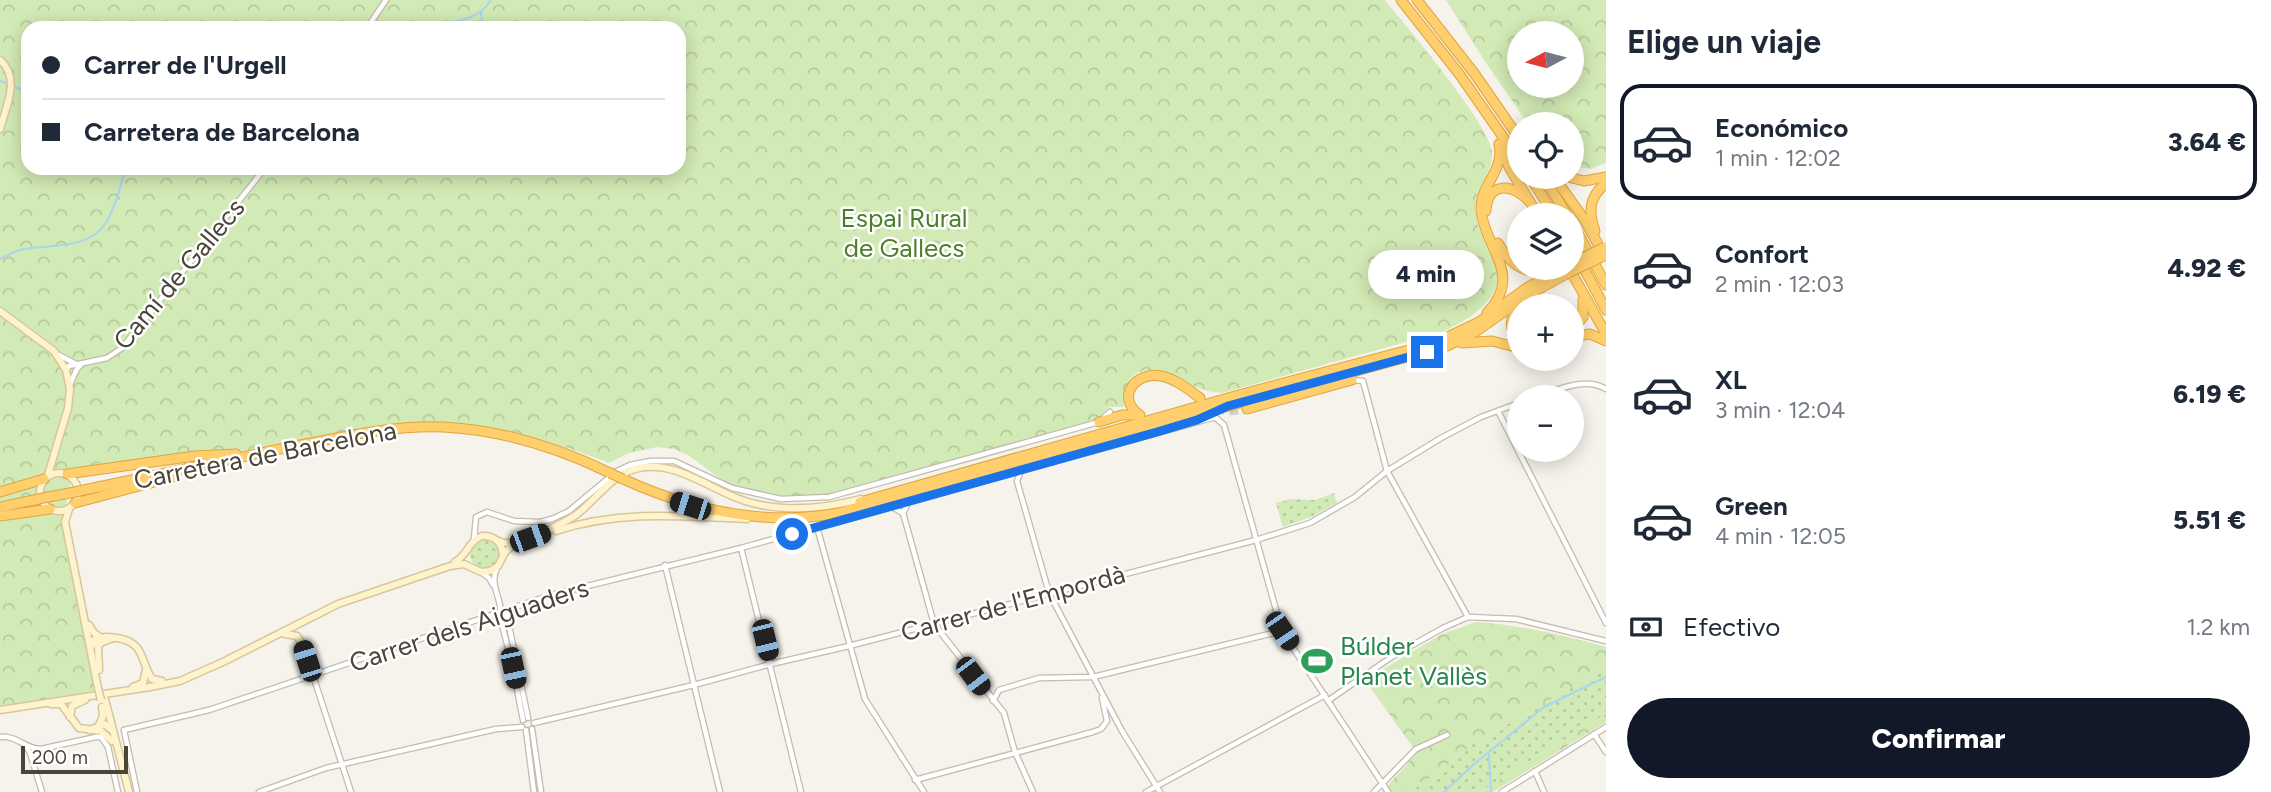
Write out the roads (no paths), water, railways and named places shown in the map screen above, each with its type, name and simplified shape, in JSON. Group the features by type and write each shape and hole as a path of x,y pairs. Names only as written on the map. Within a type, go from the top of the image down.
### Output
{"highway":[{"path":"1401,0 1460,75 1507,142"},
{"path":"1417,0 1507,121"},
{"path":"1460,75 1492,128 1510,169 1531,202"},
{"path":"1485,89 1507,115"},
{"path":"1472,326 1493,307 1502,284 1501,263 1484,225 1481,207 1484,192 1500,161 1499,144"},
{"path":"1584,181 1606,177"},
{"path":"1605,252 1590,211 1593,196 1606,183"},
{"path":"1507,256 1488,222 1487,202 1498,190 1505,188 1516,189 1531,202"},
{"path":"1563,189 1605,252"},
{"path":"1584,244 1606,285"},
{"path":"1584,259 1605,252"},
{"name":"Carretera de Barcelona","path":"1584,261 1605,252"},
{"path":"1584,269 1606,310"},
{"name":"Carretera de Barcelona","path":"780,519 820,512 1427,345 1472,326 1542,280"},
{"name":"Carretera de Barcelona","path":"1529,294 1549,280"},
{"path":"1573,280 1606,334"},
{"path":"1578,285 1580,294"},
{"name":"Carretera de Barcelona","path":"0,507 380,430 441,427 484,431 523,439 571,455 690,506 728,514 780,519 825,515 1447,346 1467,337 1507,310"},
{"path":"1584,335 1590,334 1606,340"},
{"path":"1406,358 1417,358 1480,340 1507,345"},
{"path":"1140,415 1132,408 1129,393 1133,384 1144,377 1169,378 1199,398"},
{"path":"1247,409 1352,380"},
{"path":"1157,432 1197,420 1228,406"},
{"path":"1099,422 1122,415 1172,414"},
{"path":"66,474 195,456 257,454"},
{"path":"72,506 257,454"},
{"path":"0,492 46,477"},
{"path":"0,516 53,510"}],"street":[{"path":"372,21 386,0"},
{"path":"0,60 8,68 11,79 0,129"},
{"name":"Camí de Gallecs","path":"66,370 69,366 107,358 122,348 259,175"},
{"path":"0,311 57,354 79,366 70,385"},
{"path":"57,354 66,370 70,385 68,408 55,453 40,488 40,497 42,502 65,522 103,702 127,792"},
{"path":"1352,380 1363,381 1387,471 1468,617"},
{"path":"1576,385 1598,384 1606,389"},
{"name":"Carrer de l'Empordà","path":"534,723 849,646 1256,540 1310,523 1356,497 1387,471 1441,438 1481,417 1507,408"},
{"path":"1498,411 1606,623"},
{"path":"450,566 461,559 474,539 476,517 487,512 514,522 540,523 552,520 569,511 617,471 630,465 650,461 674,461 732,488 781,499 829,497 1099,422 1110,412"},
{"name":"Carrer dels Aiguaders","path":"138,792 124,730 209,710 551,595 741,548 1212,418 1219,420 1225,429 1256,540"},
{"path":"55,453 56,464 77,487 78,495 65,522"},
{"path":"544,533 580,511 621,474 642,467 672,470 744,501 777,508 811,509 873,497"},
{"path":"1022,469 1017,481 1049,593 1122,731 1159,790"},
{"path":"46,477 56,473 66,474"},
{"path":"910,500 903,513 934,624 1004,713 1015,752 1033,792"},
{"path":"53,510 72,506"},
{"path":"890,506 903,513"},
{"path":"476,527 486,536 506,544 578,523 637,515 780,519"},
{"path":"817,527 865,699 923,792"},
{"path":"474,539 486,536"},
{"path":"1256,540 1282,631 1388,792"},
{"path":"498,541 503,555"},
{"path":"69,543 79,573 90,643 99,670"},
{"path":"494,586 494,573 503,555 516,543"},
{"path":"741,548 801,792"},
{"path":"467,550 471,567"},
{"path":"2,709 173,682 193,676 347,600 450,566 464,564 489,578 502,612 500,617 526,719 534,792"},
{"path":"665,565 720,792"},
{"path":"481,572 498,566"},
{"path":"1146,792 1159,790 1327,697 1443,628 1468,617 1516,619 1606,641"},
{"path":"309,619 301,627 300,634 351,792"},
{"path":"89,625 101,640"},
{"path":"993,701 999,690 1039,678 1093,677 1282,631"},
{"path":"276,636 290,633 297,636 303,645"},
{"path":"90,643 115,638 127,640 137,647 152,679 157,682 223,662"},
{"path":"100,688 98,646 101,640"},
{"path":"37,703 139,685 145,679 147,668"},
{"path":"70,718 72,706 79,701 158,689 173,682"},
{"path":"915,780 1101,729 1107,721 1101,691"},
{"path":"103,702 101,732 108,747 118,792"},
{"path":"2,709 61,704 79,728 101,732 111,741"},
{"path":"259,792 326,768 496,729 526,729 534,723 526,719"},
{"path":"0,737 12,737 33,749 41,749 96,737 110,725"},
{"path":"110,725 111,741 127,792"},
{"path":"1502,792 1606,727"},
{"path":"526,729 541,792"},
{"path":"1594,734 1606,752"},
{"path":"1374,792 1416,749 1447,735"},
{"path":"26,746 42,792"},
{"path":"1535,771 1544,792"},
{"path":"912,792 919,786"}],"waterway":[{"path":"458,21 478,13 491,0"},
{"path":"481,13 482,21"},
{"path":"0,81 9,84"},
{"path":"14,86 21,90"},
{"path":"0,259 20,250 78,242 98,232 112,211 124,175"},
{"path":"1444,792 1544,707 1606,677"},
{"path":"1489,755 1491,792"}],"tunnel":[{"path":"1216,408 1229,411 1247,409"}],"place":[{"name":"Búlder Planet Vallès","path":"1317,661"}],"park label":[{"name":"Espai Rural de Gallecs","path":"904,233"}]}
